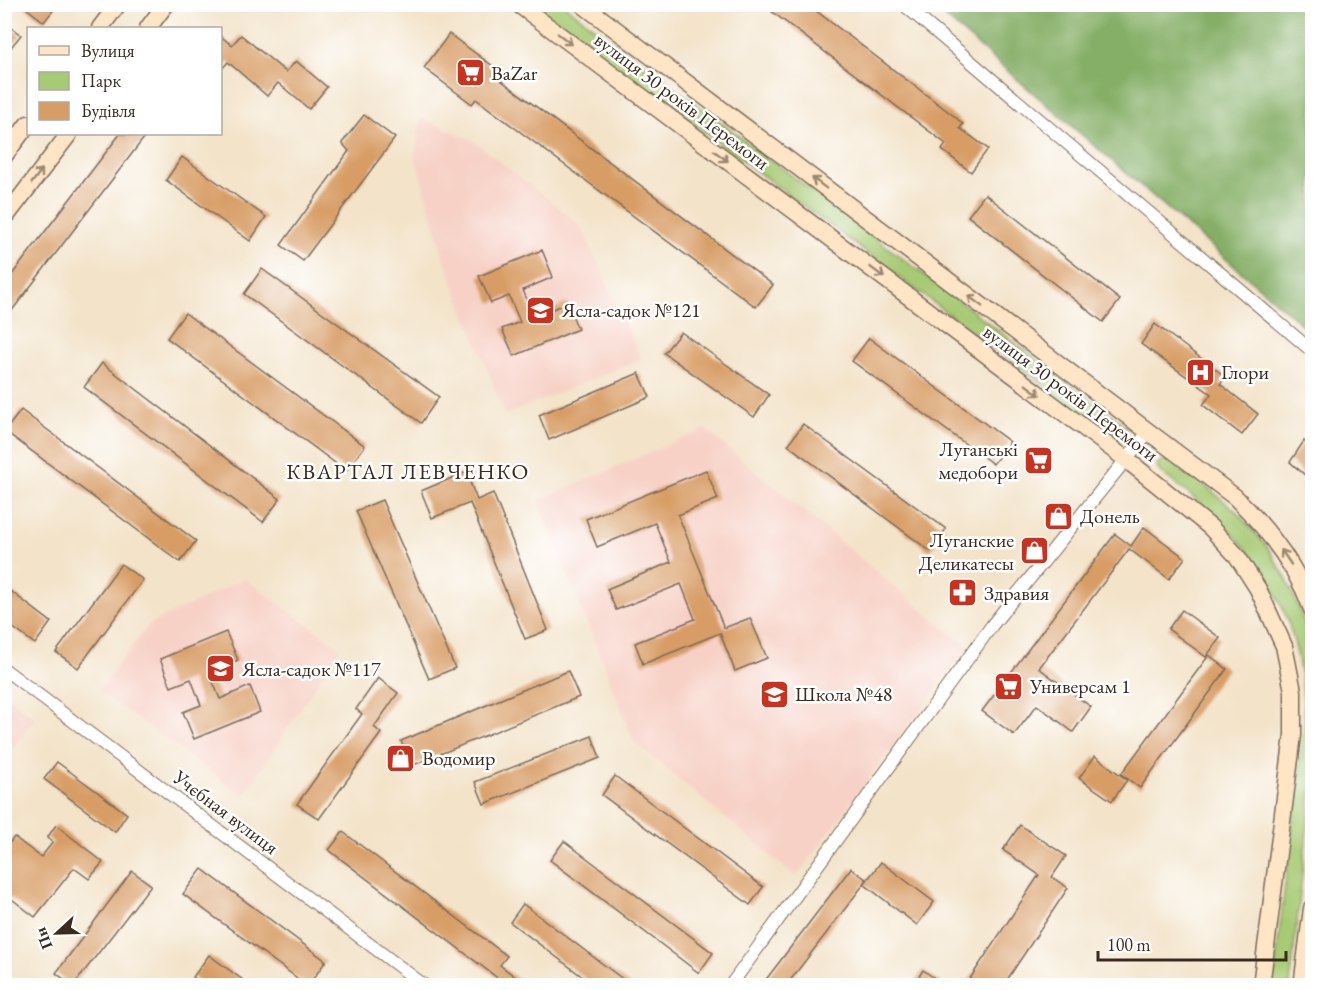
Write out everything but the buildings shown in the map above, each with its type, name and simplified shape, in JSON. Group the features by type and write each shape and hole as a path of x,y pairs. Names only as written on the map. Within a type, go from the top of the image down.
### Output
{"street":[{"path":"101,27 118,4"},
{"path":"149,27 166,4"},
{"name":"вулиця 30 років Перемоги","path":"518,4 1126,460 1210,527 1237,556 1258,589 1284,646 1293,691 1293,735 1261,986"},
{"name":"вулиця 30 років Перемоги","path":"582,4 1235,496 1264,526 1291,564 1312,609"},
{"path":"903,4 1312,351"},
{"path":"4,156 27,125"},
{"path":"4,219 68,135"},
{"path":"730,986 993,624 1149,431"},
{"name":"Учєбная вулиця","path":"4,669 425,986"},
{"path":"1302,986 1312,908"}],"shaded area":[{"name":"Ясла-садок №121","path":"421,118 472,140 580,224 641,359 505,415 445,261 415,155"},
{"name":"Школа №48","path":"705,429 967,647 796,877 634,742 539,500"},
{"name":"Ясла-садок №117","path":"245,579 340,648 244,796 99,691 148,625"},
{"path":"5,695 35,718 4,759"}],"green space":[{"path":"534,5 564,5 1126,426 1127,436 1119,440 1115,438"},
{"path":"931,5 1312,5 1312,333"},
{"path":"1166,458 1172,459 1235,510 1268,548 1287,580 1312,641 1312,786 1290,985 1273,985 1305,720 1301,677 1294,640 1282,606 1266,576 1221,522 1159,471 1157,465"}],"place":[{"name":"BaZar","path":"470,73"},
{"name":"Ясла-садок №121","path":"541,310"},
{"name":"Глори","path":"1200,372"},
{"name":"Луганські медобори","path":"1039,461"},
{"name":"Донель","path":"1059,516"},
{"name":"Луганские Деликатесы","path":"1035,551"},
{"name":"Здравия","path":"963,593"},
{"name":"Ясла-садок №117","path":"221,669"},
{"name":"Универсам 1","path":"1009,686"},
{"name":"Школа №48","path":"774,694"},
{"name":"Водомир","path":"401,758"}],"district":[{"name":"КВАРТАЛ ЛЕВЧЕНКО","path":"408,471"}]}
